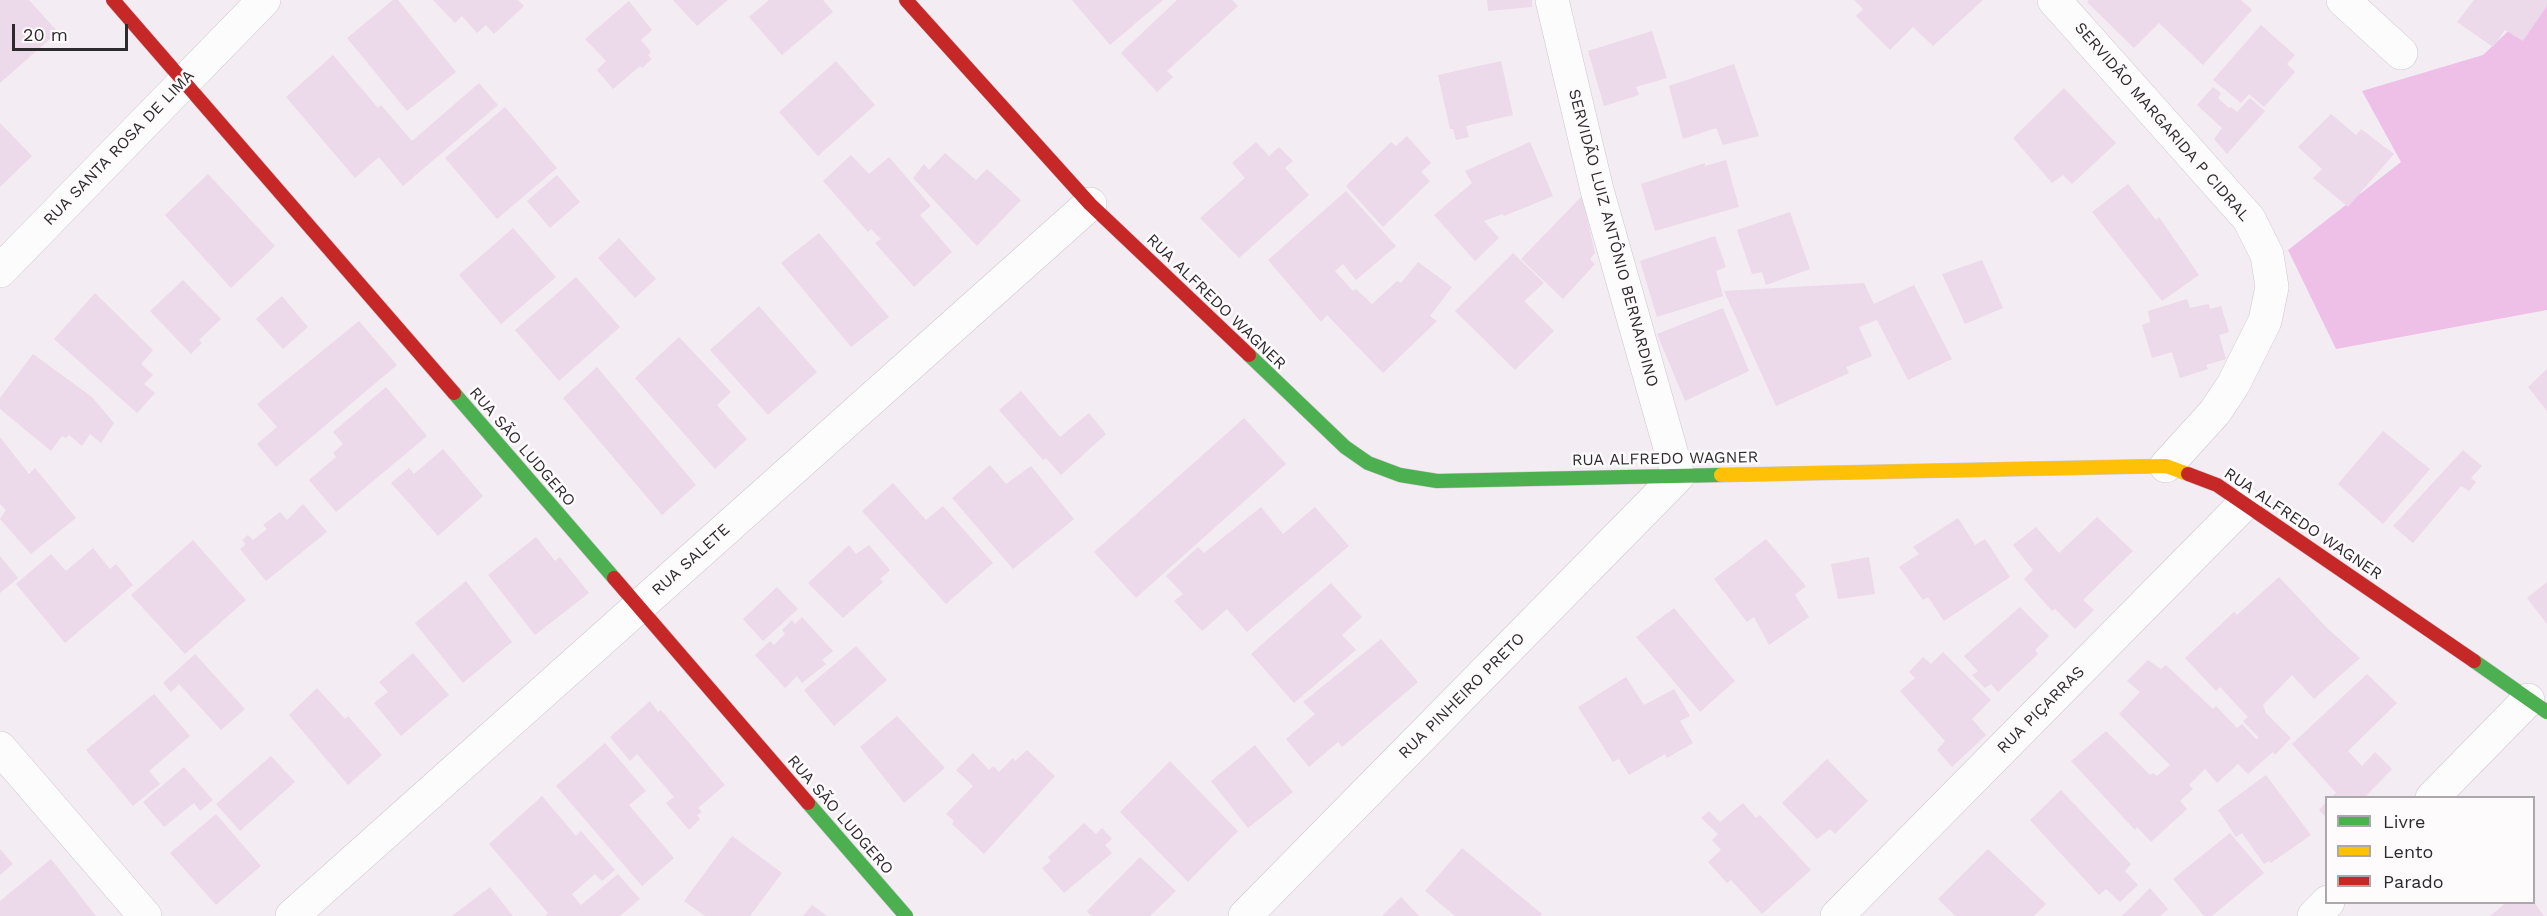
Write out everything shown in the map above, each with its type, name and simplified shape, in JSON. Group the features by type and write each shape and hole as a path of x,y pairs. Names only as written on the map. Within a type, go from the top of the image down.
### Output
{"street":[{"name":"RUA SÃO LUDGERO","path":"113,0 906,916"},
{"name":"RUA SANTA ROSA DE LIMA","path":"0,271 264,0"},
{"name":"RUA ALFREDO WAGNER","path":"906,0 1089,204 1345,447 1368,463 1400,475 1437,481 2166,466 2217,484 2538,706"},
{"name":"SERVIDÃO LUIZ ANTÔNIO BERNARDINO","path":"1552,0 1598,190 1678,476"},
{"name":"SERVIDÃO MARGARIDA P CIDRAL","path":"2054,0 2249,219 2267,255 2272,287 2265,321 2233,385 2215,412 2166,466"},
{"path":"2343,0 2401,52"},
{"name":"RUA SALETE","path":"292,916 1089,204"},
{"name":"RUA PINHEIRO PRETO","path":"1245,916 1678,476"},
{"name":"RUA PIÇARRAS","path":"1837,916 2245,503"},
{"path":"2434,796 2538,706"},
{"path":"0,748 145,916"},
{"path":"2314,916 2327,904"}],"shaded area":[{"path":"2541,0 2547,0 2547,310 2336,349 2288,250 2401,162 2362,91 2483,55"}],"building":[{"path":"0,0 29,0 58,32 0,83"},
{"path":"393,0 398,0 456,72 407,111 347,38"},
{"path":"433,0 518,0 524,6 494,34 486,25 477,33 462,16 455,23"},
{"path":"673,0 728,0 697,26"},
{"path":"769,0 823,0 833,12 782,55 749,17"},
{"path":"1072,0 1163,0 1110,45"},
{"path":"1177,0 1232,0 1238,6 1167,71 1173,77 1157,92 1121,53"},
{"path":"1487,0 1532,0 1532,7 1488,11"},
{"path":"1854,0 1983,0 1933,46 1913,27 1890,50 1856,16 1863,9"},
{"path":"2089,0 2241,0 2252,10 2203,65 2159,23 2134,48 2087,2"},
{"path":"2474,0 2547,0 2547,6 2523,41 2505,30 2493,47 2457,22"},
{"path":"629,1 652,30 641,40 651,52 648,55 652,59 613,89 597,70 606,61 585,39"},
{"path":"2261,25 2295,55 2287,64 2295,72 2264,107 2249,94 2241,103 2213,80"},
{"path":"1652,31 1667,78 1636,87 1639,95 1604,106 1588,51"},
{"path":"333,55 378,108 381,105 412,141 479,83 498,105 403,186 379,157 355,178 286,97"},
{"path":"836,61 875,105 818,156 779,112"},
{"path":"1501,61 1513,115 1466,126 1469,137 1456,140 1453,129 1450,129 1438,75"},
{"path":"1734,64 1759,136 1723,145 1716,128 1683,139 1669,86"},
{"path":"2213,87 2221,93 2218,98 2237,112 2250,98 2265,111 2227,154 2214,139 2222,128 2197,105"},
{"path":"2064,88 2116,143 2072,184 2063,175 2052,183 2013,138"},
{"path":"505,107 557,168 497,219 445,158"},
{"path":"2331,114 2356,135 2361,129 2394,154 2348,207 2313,178 2322,169 2298,147"},
{"path":"0,123 32,156 0,187"},
{"path":"1407,136 1431,163 1421,172 1430,181 1383,227 1346,186 1391,142 1396,146"},
{"path":"1256,142 1269,156 1279,147 1293,161 1285,168 1309,195 1239,258 1200,218 1245,178 1232,163"},
{"path":"1530,142 1553,196 1504,216 1503,214 1484,221 1499,238 1475,261 1434,215 1472,183 1465,171"},
{"path":"945,153 976,180 987,169 1021,200 977,246 913,178 924,164 929,170"},
{"path":"851,155 869,174 889,157 931,206 920,215 952,252 914,287 875,243 881,239 871,229 868,232 823,181"},
{"path":"1726,160 1739,207 1655,231 1641,184 1705,163 1705,166"},
{"path":"208,174 275,246 231,288 165,215"},
{"path":"557,175 580,202 550,228 527,201"},
{"path":"2128,184 2156,220 2159,217 2199,275 2162,301 2092,212"},
{"path":"1346,191 1396,246 1356,280 1343,264 1335,271 1353,291 1356,289 1372,304 1397,281 1401,283 1418,262 1452,287 1430,316 1437,321 1383,373 1327,315 1321,322 1268,260"},
{"path":"1582,196 1595,253 1590,259 1595,264 1563,299 1521,259"},
{"path":"1790,212 1810,269 1766,285 1762,272 1752,274 1737,230"},
{"path":"513,228 556,277 501,324 459,275"},
{"path":"819,233 889,317 851,347 781,263"},
{"path":"1715,236 1726,267 1716,271 1723,296 1657,317 1640,261"},
{"path":"619,238 656,279 635,298 598,258"},
{"path":"1513,253 1544,283 1524,301 1554,331 1515,370 1455,311"},
{"path":"1982,260 2003,308 1965,324 1942,274"},
{"path":"576,277 620,327 559,381 515,330"},
{"path":"183,280 221,319 199,340 202,343 191,354 150,311"},
{"path":"1864,283 1874,304 1914,285 1952,359 1908,380 1877,320 1859,327 1872,356 1846,367 1849,373 1776,406 1724,291"},
{"path":"95,293 153,350 141,364 153,375 144,384 155,393 137,413 54,339"},
{"path":"282,296 308,327 283,349 256,319"},
{"path":"2187,299 2190,308 2209,304 2210,309 2221,306 2229,332 2219,335 2226,359 2206,365 2208,369 2180,378 2172,352 2152,358 2142,325 2150,322 2148,311"},
{"path":"759,306 817,372 768,415 710,350"},
{"path":"1723,308 1749,371 1685,401 1657,334"},
{"path":"359,321 397,365 276,467 257,444 277,427 257,404"},
{"path":"679,337 731,392 717,405 747,439 715,469 635,378"},
{"path":"33,354 92,397 114,423 101,443 90,434 82,446 69,435 66,438 62,436 51,451 0,409 0,398"},
{"path":"597,367 696,485 662,515 563,398"},
{"path":"2547,369 2547,411 2528,387"},
{"path":"386,387 427,436 336,512 309,480 336,457 333,453 343,444 333,432"},
{"path":"1021,391 1060,437 1089,413 1106,434 1061,475 1046,458 1043,460 999,410"},
{"path":"1244,418 1286,464 1136,598 1094,552"},
{"path":"2383,431 2430,469 2383,524 2338,484"},
{"path":"0,437 29,474 35,468 76,518 31,554 0,519 6,510 0,504"},
{"path":"443,449 483,496 438,536 391,483 409,468 414,474"},
{"path":"2463,450 2482,466 2471,478 2476,482 2469,491 2461,486 2413,543 2393,526"},
{"path":"990,465 1006,484 1031,466 1074,519 1013,569 952,498"},
{"path":"893,483 926,520 943,506 993,563 946,604 862,511"},
{"path":"303,504 327,532 266,581 240,549 246,544 242,540 248,535 253,540 267,529 263,525 280,512 287,520"},
{"path":"1261,507 1283,534 1315,507 1349,546 1247,632 1227,609 1202,631 1174,601 1183,594 1166,576 1198,547 1204,553"},
{"path":"2097,517 2133,551 2083,600 2094,610 2075,629 2055,609 2052,611 2024,579 2033,570 2013,545 2036,527 2059,553"},
{"path":"1958,518 1975,545 1985,539 2010,577 1944,621 1928,597 1923,600 1899,567 1919,554 1913,547"},
{"path":"536,537 555,561 560,557 589,593 535,635 488,575"},
{"path":"1766,539 1806,586 1795,595 1809,617 1769,645 1754,617 1747,622 1714,579"},
{"path":"193,540 246,600 185,654 131,595"},
{"path":"849,545 856,554 869,545 890,570 880,579 883,582 843,618 808,583"},
{"path":"93,548 110,569 116,564 133,585 65,643 16,584 51,554 66,571"},
{"path":"0,556 18,578 0,593"},
{"path":"1869,557 1875,594 1838,599 1831,564"},
{"path":"2279,577 2326,627 2360,658 2314,699 2292,675 2263,705 2266,713 2291,738 2275,755 2273,752 2248,774 2238,764 2217,783 2205,769 2189,785 2193,789 2180,801 2187,809 2151,842 2137,827 2135,830 2071,761 2106,731 2150,775 2153,773 2157,776 2170,765 2119,714 2140,692 2127,681 2148,660 2161,669 2166,665 2213,709 2216,706 2237,728 2242,724 2256,739 2259,738 2243,721 2248,717 2220,687 2216,691 2185,658 2234,612 2237,615"},
{"path":"466,581 512,642 463,683 415,623"},
{"path":"2547,582 2547,624 2527,598"},
{"path":"1331,583 1362,617 1342,635 1356,650 1294,703 1251,654"},
{"path":"777,587 798,609 763,641 743,619"},
{"path":"2020,607 2049,636 2035,650 2038,654 1998,692 1991,684 1985,688 1972,675 1978,671 1964,656"},
{"path":"1674,608 1735,681 1700,712 1636,637"},
{"path":"802,617 833,651 822,660 826,664 802,683 797,676 785,688 755,655 770,641 774,645 785,634 782,630 792,620 795,624"},
{"path":"1381,639 1418,682 1342,747 1338,742 1309,767 1286,739 1315,714 1303,702"},
{"path":"856,646 887,680 834,726 804,690"},
{"path":"1943,652 1991,700 1972,719 1986,735 1952,767 1937,750 1945,741 1900,691 1915,678 1909,672 1923,657 1931,664"},
{"path":"413,653 449,695 401,736 374,703 388,692 379,682"},
{"path":"195,654 245,709 221,730 179,684 171,692 163,683"},
{"path":"2367,674 2397,703 2348,751 2362,766 2375,752 2392,769 2366,796 2333,796 2336,793 2292,744"},
{"path":"1626,677 1644,705 1674,689 1690,716 1680,721 1693,743 1667,758 1665,754 1629,775 1619,759 1613,762 1578,707"},
{"path":"317,688 345,719 348,716 382,755 348,785 289,715"},
{"path":"154,694 190,736 149,771 160,784 133,806 86,750"},
{"path":"650,701 658,712 661,710 725,785 698,808 702,812 697,815 700,819 689,830 666,803 674,797 637,754 630,761 610,737"},
{"path":"897,716 945,768 904,803 860,747"},
{"path":"605,743 646,791 629,805 674,858 642,886 556,786"},
{"path":"1255,745 1293,792 1248,828 1211,781"},
{"path":"1027,750 1055,776 984,854 952,824 954,821 946,814 973,786 956,770 973,753 989,770 993,766 999,772 1013,758 1015,761"},
{"path":"271,756 295,782 240,831 216,804"},
{"path":"1827,759 1868,801 1835,834 1830,829 1817,839 1782,803"},
{"path":"1170,761 1238,831 1188,882 1120,812"},
{"path":"184,767 213,800 200,811 194,803 164,827 143,802"},
{"path":"2266,775 2311,835 2271,863 2269,861 2264,864 2242,833 2236,837 2218,810"},
{"path":"2061,790 2131,864 2125,871 2138,885 2120,902 2106,889 2099,895 2030,820"},
{"path":"542,796 576,836 581,831 615,870 602,881 595,874 572,894 581,905 618,874 640,899 620,916 545,916 548,913 489,844"},
{"path":"1743,803 1756,818 1760,815 1811,870 1762,914 1731,880 1727,883 1708,862 1721,850 1712,840 1718,834 1701,818 1709,811 1720,822"},
{"path":"2325,803 2325,817 2319,810"},
{"path":"216,814 261,866 216,905 170,853"},
{"path":"1084,823 1096,834 1102,828 1112,839 1105,845 1112,853 1064,893 1042,868 1051,861 1048,857"},
{"path":"2230,833 2264,873 2212,916 2204,916 2173,879"},
{"path":"732,836 782,873 750,916 705,916 684,901"},
{"path":"1462,848 1542,914 1540,916 1455,916 1425,891"},
{"path":"0,849 13,864 0,875"},
{"path":"1988,849 2046,904 2034,916 1955,916 1938,899"},
{"path":"1140,857 1176,891 1150,916 1091,916 1087,911"},
{"path":"51,859 96,916 0,916 0,901"},
{"path":"490,887 513,916 452,916"},
{"path":"2150,888 2168,909 2160,916 2122,916"},
{"path":"1401,897 1419,916 1382,916"},
{"path":"2535,903 2544,916 2490,916 2505,904"},
{"path":"812,905 827,916 803,916"}],"traffic: fast":[{"path":"1249,355 1345,447 1368,463 1400,475 1437,481 1721,475"},
{"path":"454,393 614,578"},
{"path":"2474,661 2547,712"},
{"path":"808,803 906,916"}],"traffic: slow":[{"path":"1721,475 2166,466 2188,474"}],"traffic: jam":[{"path":"113,0 454,393"},
{"path":"906,0 1090,204 1249,355"},
{"path":"2188,474 2217,485 2474,661"},
{"path":"614,578 808,803"}]}
